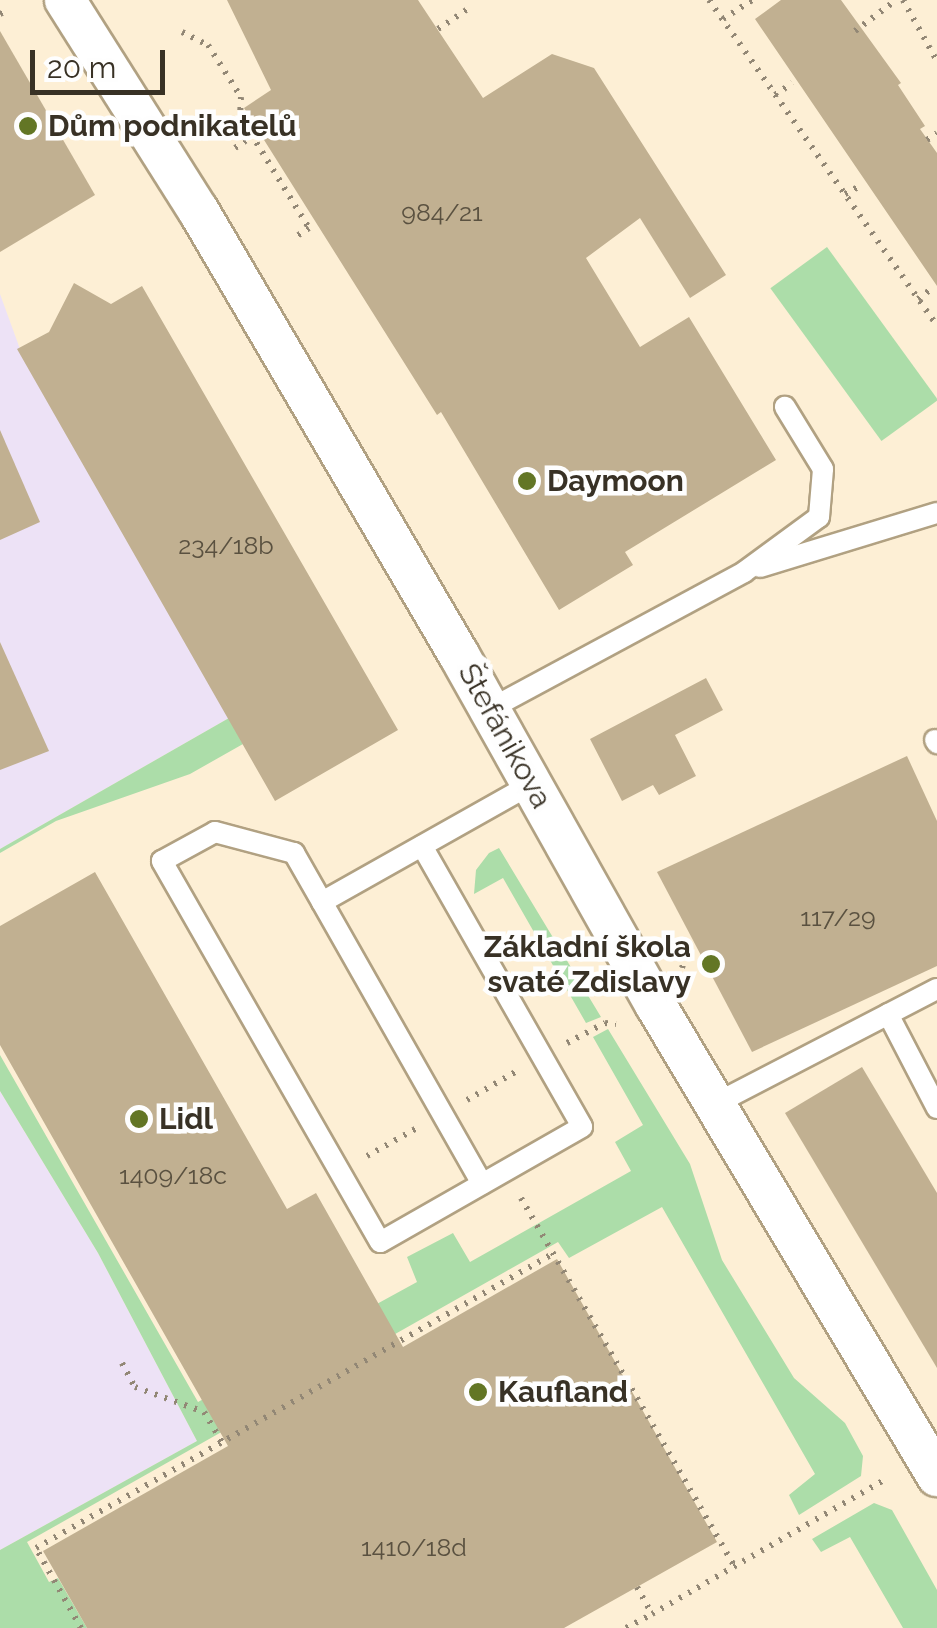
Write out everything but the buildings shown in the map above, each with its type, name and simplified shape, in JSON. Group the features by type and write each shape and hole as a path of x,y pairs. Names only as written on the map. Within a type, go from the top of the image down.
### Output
{"street":[{"name":"Štefánikova","path":"65,0 191,198 715,1104 937,1476"}],"lane":[{"path":"490,710 744,572 819,517 823,469 785,406"},
{"path":"744,572 937,513"},
{"path":"322,902 531,784"},
{"path":"422,846 582,1127 506,1170 482,1184 380,1242 162,861 215,832 294,853 482,1184"},
{"path":"715,1104 937,988"},
{"path":"888,1014 937,1108"}],"path":[{"path":"709,0 937,326"},
{"path":"723,19 752,0"},
{"path":"855,31 900,0 937,61"},
{"path":"438,29 468,8"},
{"path":"182,32 208,45 241,97 240,116 309,228 297,236"},
{"path":"775,95 792,83"},
{"path":"928,140 937,133"},
{"path":"235,148 252,136"},
{"path":"845,194 860,186"},
{"path":"918,299 934,287"},
{"path":"340,1172 604,1023 616,1024"},
{"path":"506,1170 735,1566"},
{"path":"81,1628 36,1548 556,1252"},
{"path":"122,1364 135,1387 204,1412 222,1442"},
{"path":"626,1628 886,1479"},
{"path":"636,1587 652,1614"}],"shaded area":[{"path":"0,294 24,360 229,718 0,849"},
{"path":"0,1091 98,1253 197,1441 0,1550"}],"green space":[{"path":"827,247 937,398 881,441 770,288"},
{"path":"229,718 243,744 190,774 56,821 0,853 0,849"},
{"path":"499,848 601,1017 586,1023 503,878 474,894 476,870 489,853"},
{"path":"608,1029 690,1164 722,1260 794,1378 845,1423 863,1456 861,1476 799,1515 789,1495 815,1474 662,1207 569,1258 558,1242 27,1542 49,1582 58,1578 87,1628 0,1628 0,1550 197,1441 98,1253 0,1091 0,1055 198,1402 417,1282 407,1257 453,1233 470,1262 631,1171 615,1142 643,1125 593,1037"},
{"path":"874,1503 892,1510 937,1590 937,1628 903,1628 850,1537 821,1552 812,1539"}],"place":[{"name":"Dům podnikatelů","path":"28,126"},
{"name":"Daymoon","path":"527,481"},
{"name":"Základní škola svaté Zdislavy","path":"711,964"},
{"name":"Lidl","path":"139,1119"},
{"name":"Kaufland","path":"478,1392"}]}
